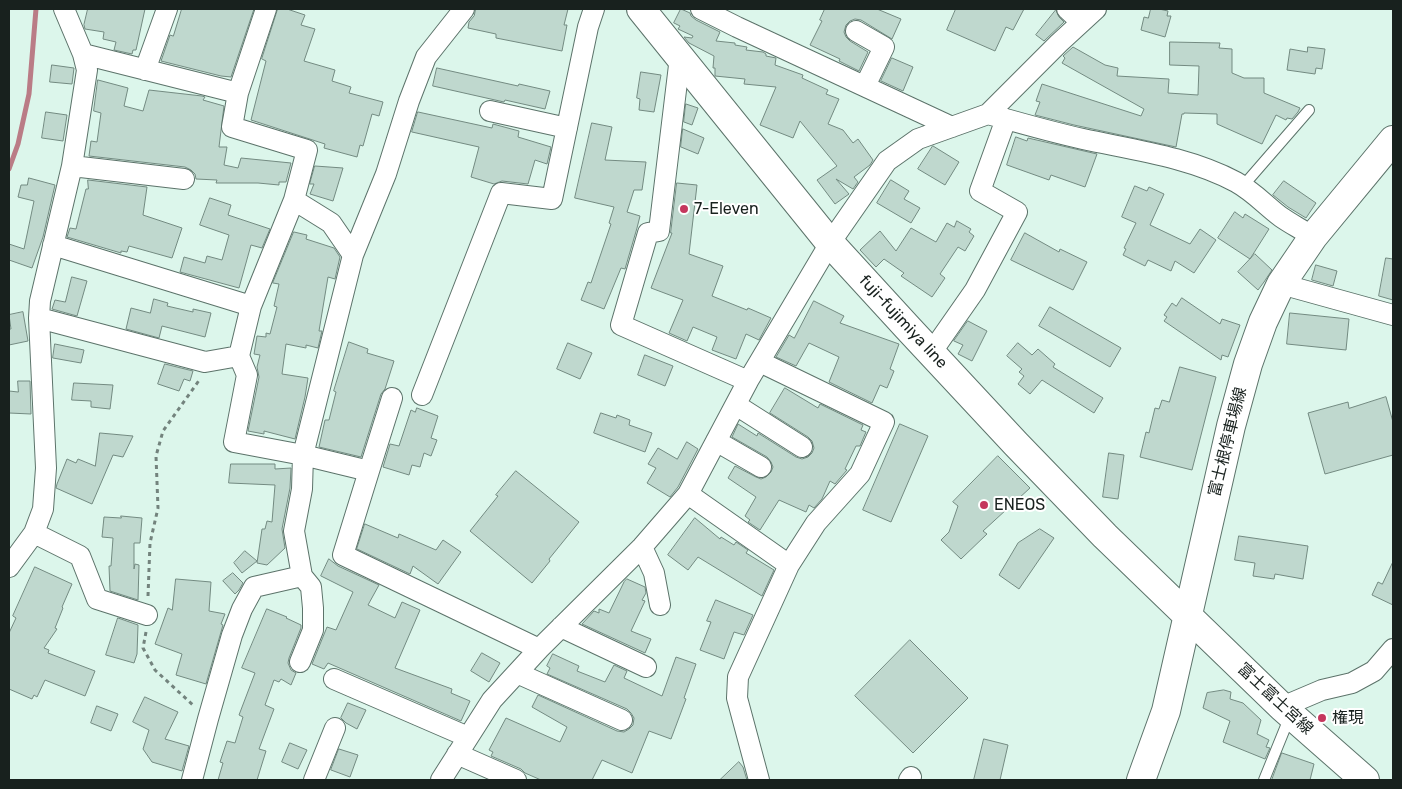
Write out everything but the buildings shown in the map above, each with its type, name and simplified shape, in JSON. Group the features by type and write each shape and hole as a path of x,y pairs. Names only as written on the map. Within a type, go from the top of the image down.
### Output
{"main road":[{"name":"fuji-fujimiya line","path":"641,9 830,243 1016,444 1105,536 1187,615"},
{"name":"富士根停車場線","path":"1141,780 1166,711 1231,426 1248,364 1263,322 1281,284 1313,236 1393,140"},
{"name":"富士富士宮線","path":"1187,615 1286,710 1365,780"}],"street":[{"path":"9,567 34,533 43,509 46,468 39,318 40,301 72,166 87,70 83,54 64,9"},
{"path":"145,70 168,9"},
{"path":"266,9 238,93 232,127 307,150 294,200 251,306 239,356 247,375 234,442 303,455 369,471"},
{"path":"300,662 312,630 313,608 311,587 302,576 294,531 302,489 303,455 353,255 386,174 408,101 426,57 464,9"},
{"path":"422,395 501,193 552,199 588,27 594,9"},
{"path":"701,9 952,127"},
{"path":"931,353 975,290 1017,212 980,191 997,116 1082,13"},
{"path":"856,32 884,47 865,86"},
{"path":"83,54 238,93"},
{"path":"680,58 659,231 648,233 620,325 748,381"},
{"path":"490,110 567,128"},
{"path":"441,780 492,700 539,649 642,547 688,494 748,381 830,243 887,161 918,139 952,127 997,116 1082,139 1173,158 1217,173 1243,186 1258,196 1281,217 1313,236"},
{"path":"72,166 184,179"},
{"path":"294,200 331,223 353,255"},
{"path":"53,245 251,306"},
{"path":"1281,284 1393,316"},
{"path":"39,318 205,362 239,356"},
{"path":"760,362 884,422 860,474 816,523 789,565 738,677 737,698 760,780"},
{"path":"392,398 343,555 539,649"},
{"path":"736,405 802,447"},
{"path":"716,441 761,467"},
{"path":"688,494 789,565"},
{"path":"34,533 80,556 97,599 147,615"},
{"path":"642,547 654,573 660,605"},
{"path":"192,780 232,635 242,609 254,586 302,576"},
{"path":"561,627 646,667"},
{"path":"1286,710 1322,690 1352,683 1374,671 1393,649"},
{"path":"517,673 622,720"},
{"path":"334,679 463,745 516,780"},
{"path":"314,780 335,728"}],"lane":[{"path":"1243,186 1309,110"},
{"path":"1264,780 1286,710"}],"path":[{"path":"205,362 204,373 163,431 156,456 158,508 150,544 147,615 143,648 155,670 208,719"}],"waterway":[{"path":"9,169 18,144 29,94 36,9"}],"place":[{"name":"7-Eleven","path":"684,209"},
{"name":"ENEOS","path":"984,505"},
{"name":"権現","path":"1322,718"}]}
